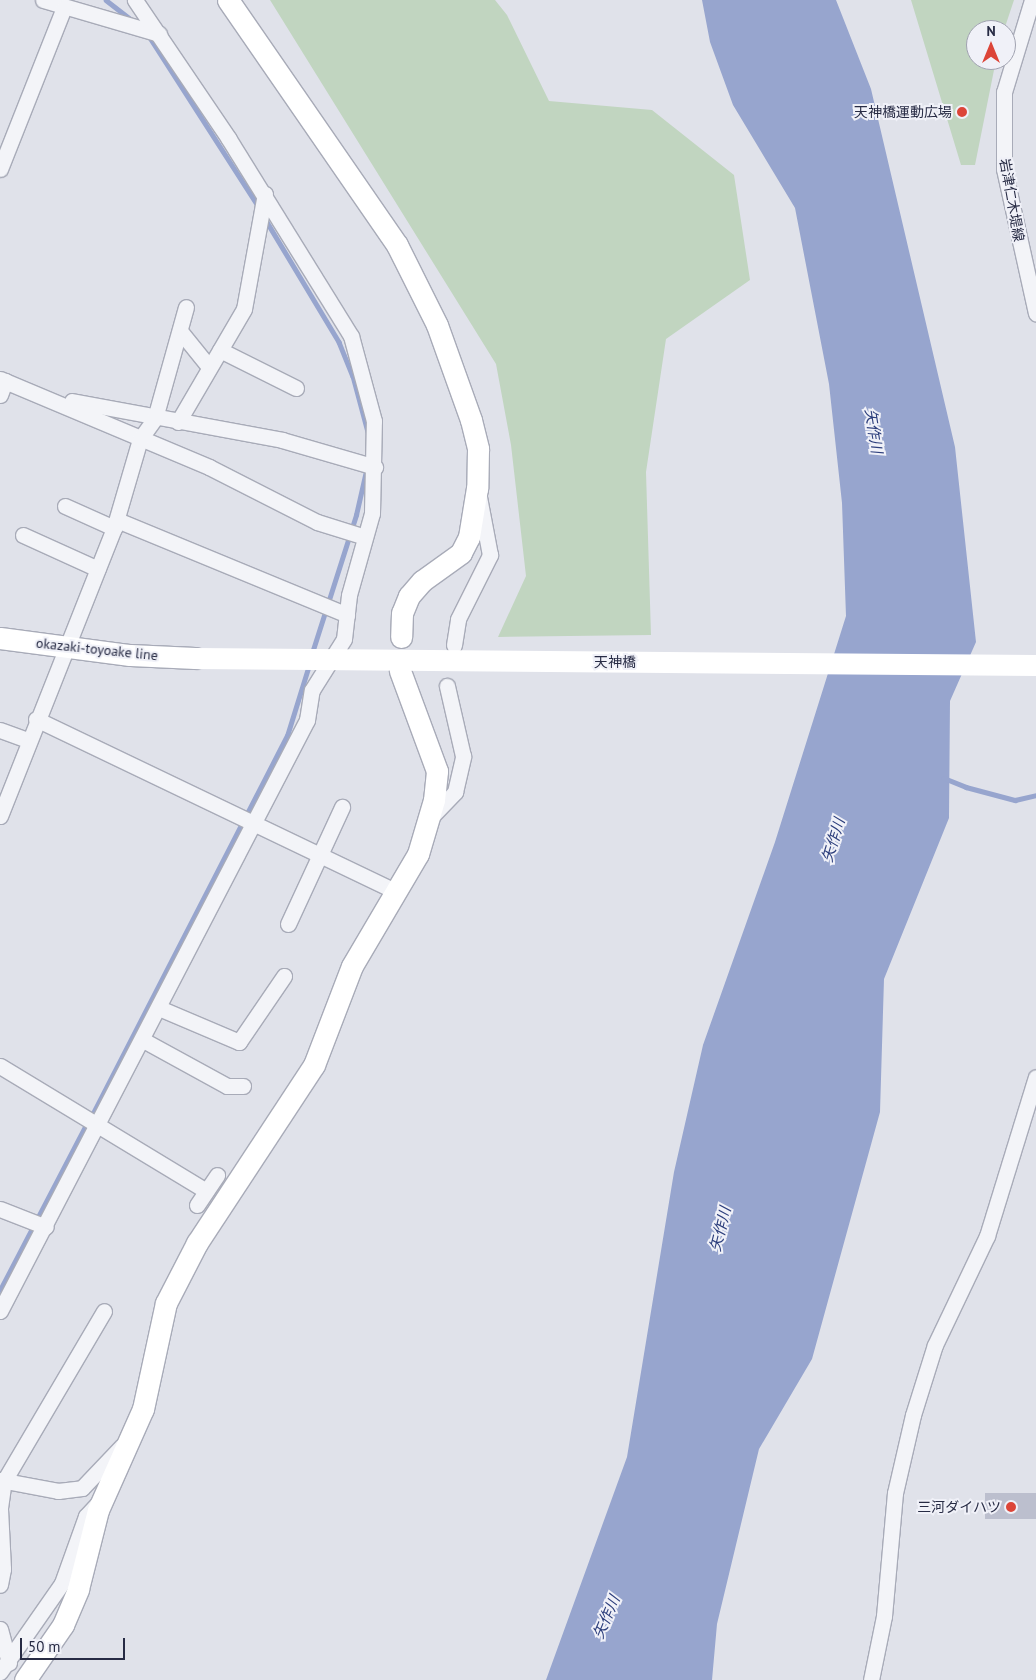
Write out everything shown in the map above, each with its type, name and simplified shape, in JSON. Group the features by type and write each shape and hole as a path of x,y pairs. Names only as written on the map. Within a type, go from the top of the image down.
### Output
{"street":[{"path":"43,0 159,34"},
{"path":"0,1311 100,1124 252,824 307,720 312,690 344,639 347,615 372,513 375,466 370,396 351,336 265,194 135,0"},
{"path":"228,0 397,245 437,325 471,420 478,448 477,488 465,545 461,553 422,581 409,596 402,613 400,637"},
{"name":"岩津仁木堤線","path":"1032,0 1004,92 1004,169 1036,313"},
{"path":"0,169 64,6"},
{"path":"178,422 244,309 265,194"},
{"path":"0,816 36,719 98,570 115,524 140,439 154,418 186,307"},
{"path":"180,331 209,367"},
{"path":"220,350 296,388"},
{"path":"0,395 3,380 209,467 317,522 365,536"},
{"path":"31,391 154,418 282,440 375,466"},
{"path":"454,645 458,619 490,556 477,488"},
{"path":"65,506 347,615"},
{"path":"23,535 98,570"},
{"name":"okazaki-toyoake line","path":"0,638 67,648 195,658"},
{"name":"天神橋","path":"195,658 1036,666"},
{"path":"25,1680 62,1625 74,1598 102,1499 143,1408 166,1302 197,1244 314,1065 352,966 418,854 428,820 437,771 400,671"},
{"path":"428,820 454,792 463,756 447,686"},
{"path":"36,719 395,891"},
{"path":"0,730 28,740"},
{"path":"288,924 342,807"},
{"path":"159,1008 239,1042 284,976"},
{"path":"143,1040 227,1086 242,1086"},
{"path":"0,1066 100,1124 206,1191"},
{"path":"871,1680 884,1616 895,1493 913,1415 935,1345 987,1236 1036,1077"},
{"path":"197,1206 217,1175"},
{"path":"0,1210 46,1227"},
{"path":"0,1585 3,1569 0,1509 2,1480 104,1311"},
{"path":"2,1480 58,1491 82,1488 130,1437"},
{"path":"5,1667 62,1583 86,1516 102,1499"},
{"path":"0,1629 5,1667"}],"green space":[{"path":"270,0 495,0 507,15 549,101 652,110 734,175 750,280 666,339 646,472 651,635 498,637 526,576 511,445 496,364"},
{"name":"天神橋運動広場","path":"911,0 1014,0 1007,20 966,20 966,70 994,70 975,165 961,165"}],"water":[{"name":"矢作川","path":"702,0 836,0 871,89 955,447 976,642 950,701 949,818 884,979 880,1112 812,1359 759,1449 717,1624 712,1680 546,1680 627,1457 674,1172 703,1045 775,842 846,616 842,503 829,384 795,208 733,105 710,42"}],"building":[{"name":"三河ダイハツ","path":"985,1493 1036,1493 1036,1519 985,1519"}],"waterway":[{"path":"106,0 130,19"},
{"path":"149,36 258,206"},
{"path":"264,217 339,342 353,376 368,432"},
{"path":"312,653 356,515 366,471"},
{"path":"91,1117 287,736 309,665"},
{"path":"944,778 966,787 1015,800 1036,795"},
{"path":"0,1290 87,1123"}],"place":[{"name":"天神橋運動広場","path":"962,112"},
{"name":"三河ダイハツ","path":"1011,1507"}]}
